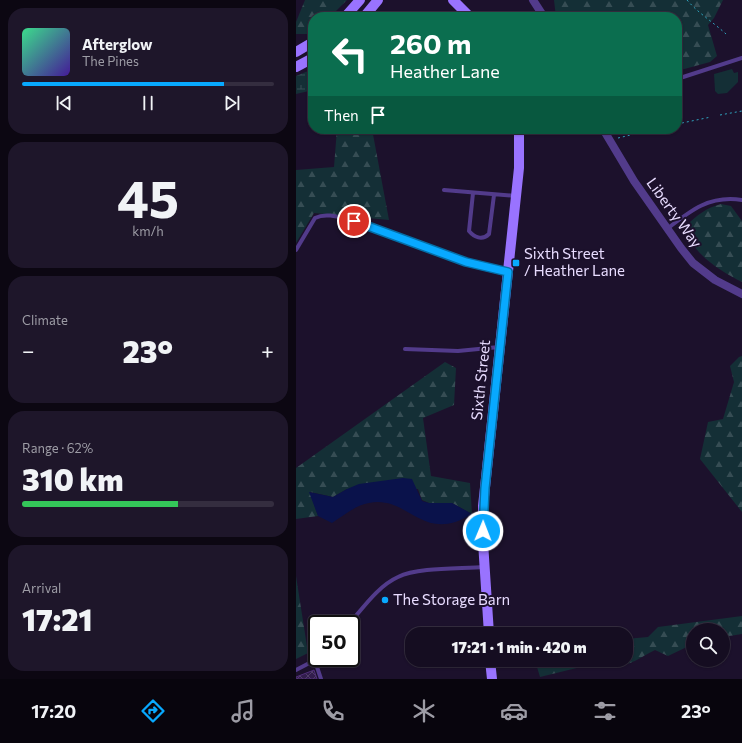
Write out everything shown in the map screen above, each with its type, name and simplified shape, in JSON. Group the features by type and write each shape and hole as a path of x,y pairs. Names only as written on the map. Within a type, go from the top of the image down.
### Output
{"main road":[{"path":"349,12 360,0"},
{"path":"368,12 378,0"},
{"path":"453,0 465,12"},
{"path":"296,52 308,45"},
{"path":"296,67 308,61"},
{"name":"Sixth Street","path":"488,627 484,566 484,500 516,196 520,154 519,134"},
{"path":"491,667 492,679"}],"street":[{"path":"533,0 542,12"},
{"path":"540,0 543,12"},
{"name":"Liberty Way","path":"606,134 634,181 667,229 693,263 715,280 742,294"},
{"path":"354,221 466,262 508,272"}],"lane":[{"path":"682,77 742,58"},
{"path":"444,190 516,196"},
{"path":"472,193 468,231 474,237 481,238 489,234 494,195"},
{"path":"667,229 689,212 710,201 720,199 742,200"},
{"path":"296,250 315,218 320,216 333,216 354,221"},
{"path":"405,350 458,351 499,347"},
{"path":"357,615 383,587 398,576 420,572 484,566"},
{"path":"296,670 308,664"},
{"path":"319,667 321,679"}],"path":[{"path":"687,0 697,11 712,21 726,34"},
{"path":"720,115 742,111"},
{"path":"682,123 711,117"},
{"path":"617,138 634,134"}],"green space":[{"path":"305,0 347,0 335,12 308,12 308,34 296,34 296,22"},
{"path":"554,0 723,0 714,18 708,25 717,56 710,62 682,70 682,12 555,12"},
{"path":"732,69 734,73 738,72 738,82 727,93 718,94 715,91 714,74"},
{"path":"308,71 308,91 296,94 296,76"},
{"path":"337,134 373,134 389,220 314,213 296,243 296,170 334,167"},
{"path":"721,204 731,206 742,221 742,282 707,260 699,252 688,235 686,226 690,222 706,210"},
{"path":"742,356 742,512 700,459 708,422 723,419 734,382 730,366"},
{"path":"445,362 456,368 454,405 423,418 431,476 470,483 472,514 452,503 429,503 422,500 418,489 347,489 333,497 310,492 318,516 296,519 296,468"},
{"path":"296,576 308,653 296,659"},
{"path":"742,616 742,634 730,636 730,623 689,623"},
{"path":"686,623 686,647 668,656 655,650 633,662 633,638 648,637 658,627"},
{"path":"537,667 581,667 540,677"}],"shaded area":[{"path":"403,478 412,479 422,501 429,503 452,503 472,514 455,522 440,524 428,522 395,506 383,502 364,504 354,508 332,523 318,516 309,492 333,497 359,484"}],"building":[{"path":"314,670 317,679 296,679 296,677"}],"place":[{"name":"Sixth Street / Heather Lane","path":"516,263"},
{"name":"The Storage Barn","path":"385,600"}],"route":[{"path":"354,221 481,267 508,272 483,506 483,531"}]}
